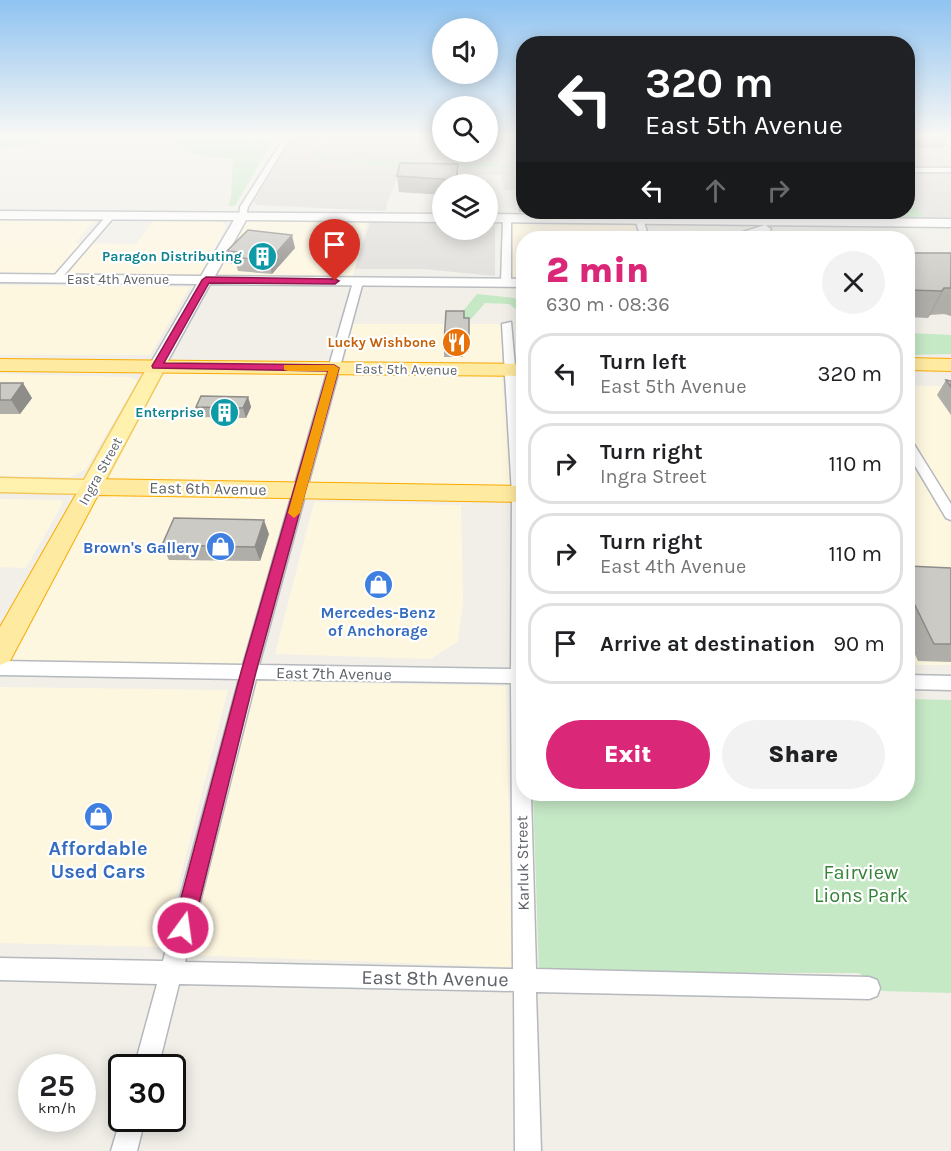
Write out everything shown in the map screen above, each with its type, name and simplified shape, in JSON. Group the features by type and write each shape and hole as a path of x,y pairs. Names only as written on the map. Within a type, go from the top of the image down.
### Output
{"highway":[{"path":"915,364 951,365"},
{"name":"East 5th Avenue","path":"0,365 516,370"},
{"path":"915,376 951,377"},
{"name":"East 6th Avenue","path":"91,487 516,494"},
{"name":"Ingra Street","path":"0,653 91,487"}],"main road":[{"path":"0,215 432,218"},
{"path":"209,216 233,220 234,229"},
{"name":"Ingra Street","path":"91,487 242,216"},
{"path":"498,218 516,218"},
{"path":"639,219 951,223"},
{"path":"728,231 742,221"},
{"path":"758,231 825,223"},
{"name":"East 4th Avenue","path":"0,278 516,283"},
{"name":"East 6th Avenue","path":"0,485 91,487"}],"street":[{"name":"Ingra Street","path":"242,216 244,207 255,189"},
{"path":"56,279 111,216"},
{"path":"506,283 507,218"},
{"path":"639,219 643,231"},
{"path":"150,1054 249,672 358,282"},
{"name":"Karluk Street","path":"507,324 516,365"},
{"path":"915,456 951,515"},
{"name":"East 7th Avenue","path":"0,668 516,676"},
{"path":"915,682 951,683"},
{"name":"Karluk Street","path":"522,801 528,1151"},
{"name":"East 8th Avenue","path":"0,969 869,988"},
{"path":"124,1151 129,1132"}],"shaded area":[{"path":"261,189 393,189 386,211 256,205 254,201"},
{"path":"915,189 951,189 951,217 915,217"},
{"path":"0,219 96,219 75,243 136,244 153,220 206,219 224,223 226,227 200,277 0,275"},
{"path":"245,221 367,221 352,278 213,277"},
{"path":"370,222 432,223 432,240 495,240 495,276 423,269 355,269"},
{"path":"511,222 634,222 637,231 516,231 516,280 512,280"},
{"path":"0,285 190,287 150,355 0,355"},
{"path":"353,324 507,324 509,362 344,361"},
{"path":"163,372 327,373 296,482 105,480"},
{"path":"0,374 130,377 137,383 85,470 70,477 0,476"},
{"path":"339,374 502,375 513,487 309,482"},
{"path":"915,386 951,386 951,665 915,665"},
{"path":"96,494 290,497 241,665 9,661"},
{"path":"0,499 61,500 63,503 26,568 0,567"},
{"name":"Mercedes-Benz of Anchorage","path":"314,502 461,505 463,602 458,641 431,659 275,654"},
{"path":"257,681 506,686 512,967 188,955"},
{"name":"Affordable Used Cars","path":"0,687 228,690 163,947 0,943"}],"green space":[{"path":"231,189 245,189 235,206 228,206"},
{"path":"915,206 922,215 920,218 915,218"},
{"path":"477,294 516,299 516,309 509,304 485,303 471,319 459,320 456,314 463,311"},
{"path":"915,333 951,335 951,354 915,355"},
{"name":"Fairview Lions Park","path":"915,699 951,700 951,993 882,991 859,973 539,972 533,801 915,801"}],"building":[{"path":"248,230 292,235 269,261 234,257 239,252 227,251"},
{"path":"915,253 951,253 951,288 944,288 942,291 915,290"},
{"path":"446,311 464,311 464,318 469,318 469,338 463,338 463,343 444,343"},
{"path":"0,383 23,383 11,400 0,400"},
{"path":"201,396 248,397 243,408 196,407"},
{"path":"174,518 264,520 255,547 162,545"},
{"path":"915,566 951,568 951,644 934,644 915,605"}],"slow traffic":[{"path":"288,368 334,368 294,513"}],"place":[{"name":"Paragon Distributing","path":"263,256"},
{"name":"Lucky Wishbone","path":"457,342"},
{"name":"Enterprise","path":"225,412"},
{"name":"Brown's Gallery","path":"220,547"},
{"name":"Mercedes-Benz of Anchorage","path":"378,584"},
{"name":"Affordable Used Cars","path":"98,817"}],"route":[{"path":"183,928 249,672 334,368 157,366 206,280 335,281"}]}
